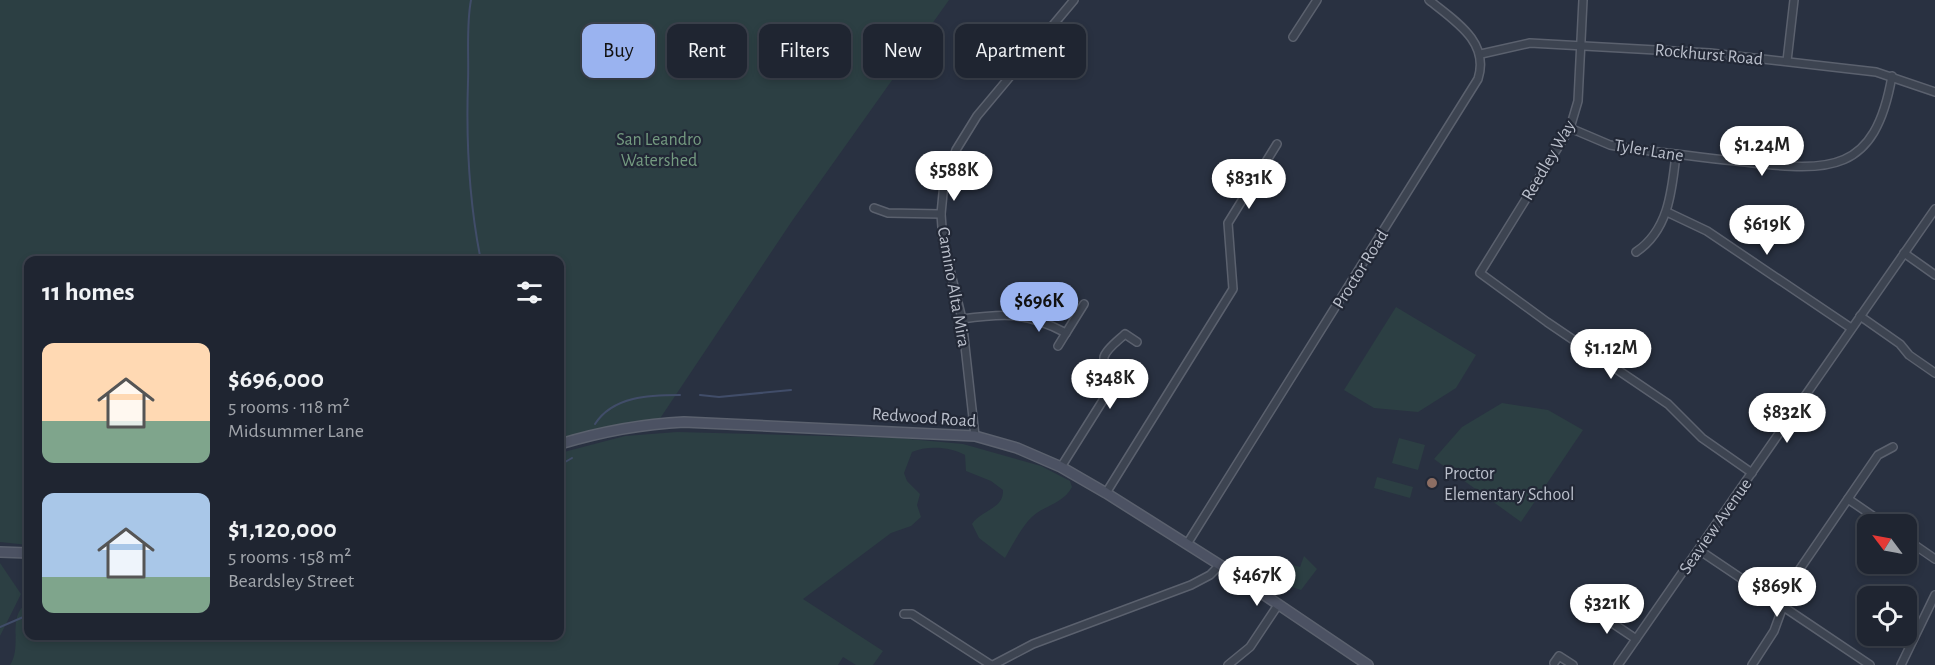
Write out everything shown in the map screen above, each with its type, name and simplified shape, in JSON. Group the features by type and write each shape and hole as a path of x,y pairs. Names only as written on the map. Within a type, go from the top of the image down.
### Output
{"main road":[{"name":"Redwood Road","path":"564,443 592,434 657,423 684,422 975,436 1017,448 1060,467 1106,493 1220,565 1368,665"},
{"path":"0,552 24,553"}],"street":[{"name":"Camino Alta Mira","path":"975,436 962,319 944,251 941,214 946,175 964,135 1074,0"},
{"path":"1293,37 1317,0"},
{"path":"1429,0 1466,30 1481,54"},
{"name":"Reedley Way","path":"1583,0 1578,101 1570,128 1480,273 1546,322 1668,404 1702,438 1752,473"},
{"path":"1787,61 1794,0"},
{"name":"Rockhurst Road","path":"1481,54 1524,44 1692,51 1787,61 1892,76 1935,92"},
{"name":"Proctor Road","path":"1187,544 1473,88 1481,71 1481,54"},
{"name":"Tyler Lane","path":"1570,128 1610,145 1810,169 1837,163 1856,152 1872,136 1881,115 1892,76"},
{"path":"1106,493 1233,289 1228,223 1277,144"},
{"path":"1636,252 1655,234 1667,212 1676,154"},
{"path":"874,208 888,213 941,214"},
{"name":"Seaview Avenue","path":"1618,665 1935,209"},
{"path":"1667,212 1707,231 1851,328"},
{"path":"1904,253 1935,275"},
{"path":"1058,346 1084,304"},
{"path":"962,319 992,315 1022,315 1066,333"},
{"path":"1860,316 1900,344 1909,355 1935,373"},
{"path":"1060,467 1112,386 1113,378 1105,360 1106,354 1125,334 1137,342"},
{"path":"1752,665 1774,631 1793,579 1878,455 1893,447"},
{"path":"1848,499 1870,514"},
{"path":"1917,547 1935,559"},
{"path":"1699,550 1870,665"},
{"path":"904,614 912,614 992,665 1026,647 1191,585 1210,575 1220,565"},
{"path":"1901,665 1935,596"},
{"path":"1228,665 1250,647 1278,605"},
{"path":"1593,610 1636,639"},
{"path":"1554,663 1559,656 1573,665"}],"green space":[{"name":"San Leandro Watershed","path":"0,0 949,0 932,24 863,24 863,78 894,78 792,221 657,423 564,443 564,256 24,256 24,545 0,542"},
{"path":"1396,307 1476,355 1456,388 1418,412 1374,408 1344,390"},
{"path":"1502,403 1548,410 1583,430 1521,522 1434,459 1462,427"},
{"path":"677,432 898,438 963,444 1041,466 1070,481 1072,487 1063,498 1039,511 1028,521 1005,558 979,538 972,524 1000,501 1003,490 991,481 966,471 965,455 960,452 932,448 912,452 904,473 907,481 920,494 917,505 921,517 911,526 891,533 803,599 883,651 873,665 856,665 843,657 838,665 10,665 14,657 16,623 21,608 24,606 24,640 564,640 564,452 625,436"},
{"path":"1399,438 1425,445 1418,470 1392,463"},
{"path":"1377,477 1413,487 1410,498 1374,488"},
{"path":"1304,556 1317,569 1301,590 1276,582 1282,562 1300,567"},
{"path":"0,563 21,594 0,636"}],"waterway":[{"path":"471,0 468,30 468,149 471,194 480,256"},
{"path":"700,395 719,397 791,390"},
{"path":"595,424 612,408 633,399 680,395"},
{"path":"564,463 572,458"},
{"path":"0,627 24,617"}],"place":[{"name":"Proctor Elementary School","path":"1432,483"}]}
